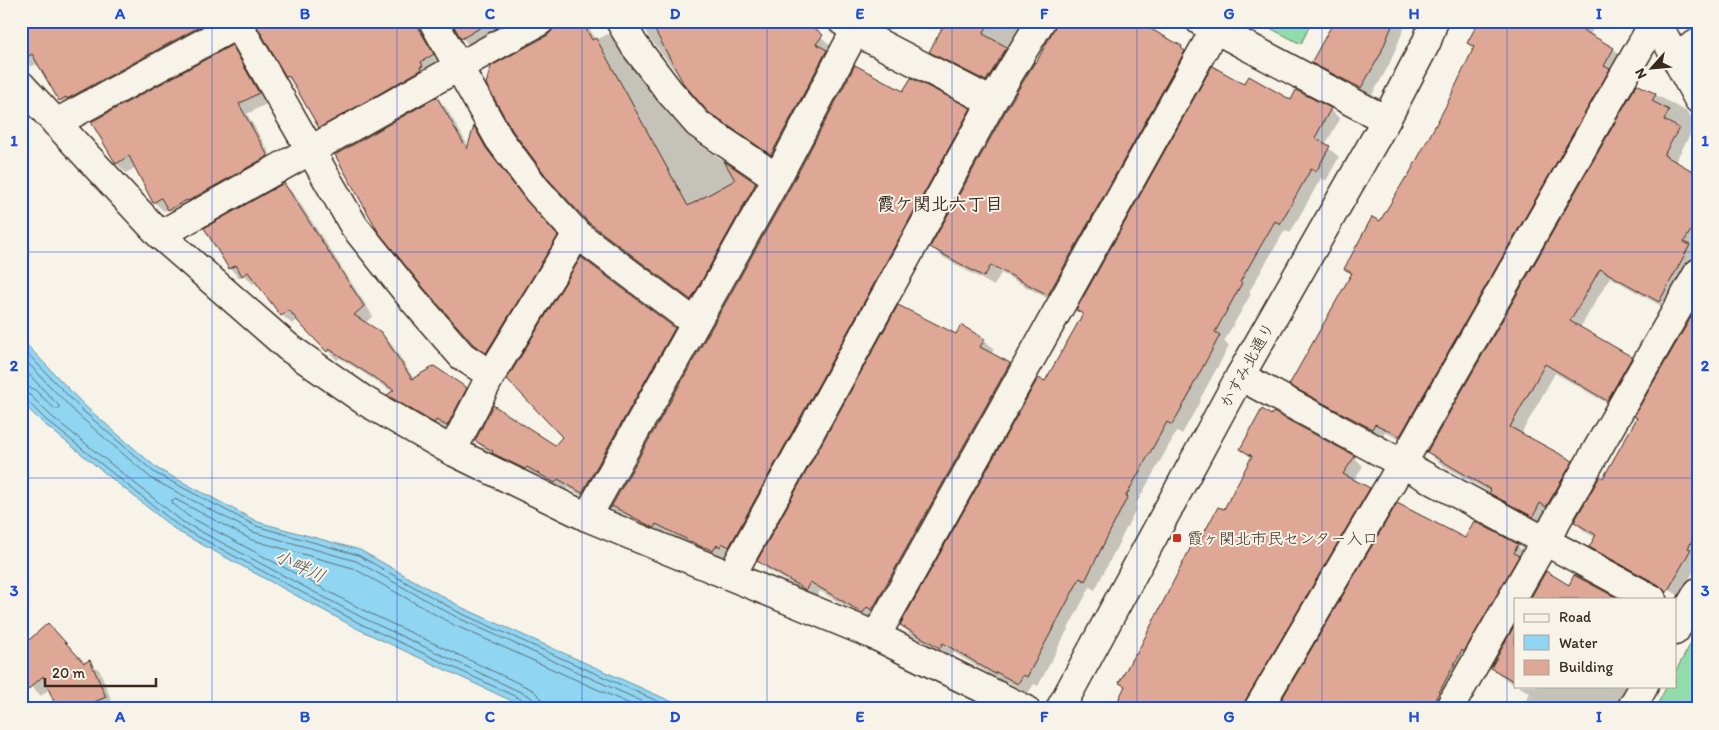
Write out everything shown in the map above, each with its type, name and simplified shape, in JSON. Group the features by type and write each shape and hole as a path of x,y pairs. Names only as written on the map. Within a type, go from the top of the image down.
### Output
{"street":[{"path":"433,21 499,139 537,190 577,234 695,323"},
{"path":"160,235 540,21"},
{"path":"620,21 634,45 663,84 698,124 777,178"},
{"path":"731,576 992,102 1041,21"},
{"name":"かすみ北通り","path":"1060,709 1240,376 1386,120 1434,21"},
{"path":"1258,709 1402,464 1656,21 1686,50 1698,99"},
{"path":"56,123 237,23 354,226 410,296 462,356 491,375"},
{"path":"876,636 1208,25 1386,120"},
{"path":"588,517 777,178 849,26 992,102"},
{"path":"21,85 160,235 288,347 365,401 452,450 588,517 876,636 1025,709"},
{"path":"452,450 491,375 577,234"},
{"path":"1449,709 1698,273"},
{"path":"1240,376 1650,598"},
{"path":"1678,619 1698,592"},
{"path":"1631,709 1643,688"}],"green space":[{"path":"1256,21 1312,21 1301,44"},
{"path":"1698,631 1698,709 1655,709 1666,688 1676,688 1676,670"}],"water":[{"name":"小畔川","path":"21,341 85,406 158,469 258,522 360,550 463,608 688,709 529,709 358,629 177,531 43,423 21,402"}],"building":[{"path":"21,21 210,21 67,99 66,97 59,101 32,54 21,61"},
{"path":"254,21 417,21 419,29 434,54 421,62 423,66 420,67 421,70 319,128 289,76 286,77"},
{"path":"451,21 492,21 461,39"},
{"path":"556,21 582,21 592,40 596,38 688,206 735,180 724,161 756,183 691,300 588,222 549,180 512,130 486,84 491,66 548,35"},
{"path":"650,21 806,21 823,35 816,44 827,50 771,155 708,112 683,83"},
{"path":"946,21 990,21 983,34 1007,47 986,81 929,52"},
{"path":"1058,21 1136,21 1182,46 1181,48 1185,51 1048,295 991,265 984,277 930,247 1006,110 1036,63"},
{"path":"1334,21 1394,21 1380,55 1361,88 1311,63"},
{"path":"1479,21 1567,21 1614,48 1604,66 1610,69 1400,436 1375,424 1372,429 1289,385 1352,273 1344,269 1372,217 1380,221 1407,178 1447,104 1474,47 1467,43"},
{"path":"232,45 259,93 239,104 268,156 188,201 168,210 161,198 153,203 129,156 116,164 91,122"},
{"path":"855,65 903,91 911,78 971,108 729,547 722,543 720,547 717,545 713,551 656,524 654,528 612,506 610,509 791,186"},
{"path":"1212,66 1244,84 1249,76 1291,100 1296,90 1331,108 1315,138 1330,146 1316,172 1311,169 1280,224 1275,221 1240,282 1242,283 1215,332 1220,335 1192,390 1172,425 1167,422 1126,496 1128,496 1085,581 1080,578 1027,677 1023,675 1018,684 996,672 995,674 943,643 940,648 900,625 1038,378 1045,381 1083,314 1076,310"},
{"path":"1637,84 1656,94 1652,101 1669,110 1664,120 1679,128 1664,155 1698,174 1698,218 1684,242 1690,245 1659,302 1600,269 1570,321 1632,357 1607,401 1545,364 1510,427 1573,461 1546,507 1540,503 1533,517 1489,493 1491,490 1427,452"},
{"path":"437,97 467,149 474,126 486,148 525,199 558,236 486,353 474,345 465,335 379,233 335,155"},
{"path":"284,183 364,306 354,315 381,332 412,379 434,366 467,388 447,426 436,420 434,423 387,395 394,390 329,349 327,352 289,310 281,316 248,272 242,276 236,265 229,269 204,228"},
{"path":"581,257 675,328 582,493 558,479 555,483 527,467 525,469 492,453 493,451 475,441 493,405 555,445 562,437 507,379"},
{"path":"898,305 956,334 961,325 985,339 980,347 1010,363 872,610 867,607 863,613 810,582 806,590 757,561"},
{"path":"1698,305 1698,530 1688,548 1691,549 1666,594 1659,585 1589,547 1596,535 1574,522 1600,476 1603,478 1637,418 1634,416"},
{"path":"1262,409 1271,415 1273,412 1355,456 1343,474 1370,488 1242,709 1114,709 1125,686 1119,683 1134,655 1136,655 1193,543 1197,546 1218,507 1224,509 1252,456 1240,449"},
{"path":"1397,503 1465,538 1474,521 1518,544 1514,553 1519,556 1464,652 1462,650 1430,709 1276,709"},
{"path":"1546,571 1569,585 1574,575 1617,598 1531,598"},
{"path":"48,623 84,663 90,660 106,697 78,709 57,709 43,676 21,696 21,647"},
{"path":"1514,626 1514,681 1491,668"}],"place":[{"name":"霞ヶ関北市民センター入口","path":"1177,538"}],"district":[{"name":"霞ケ関北六丁目","path":"940,204"}]}
